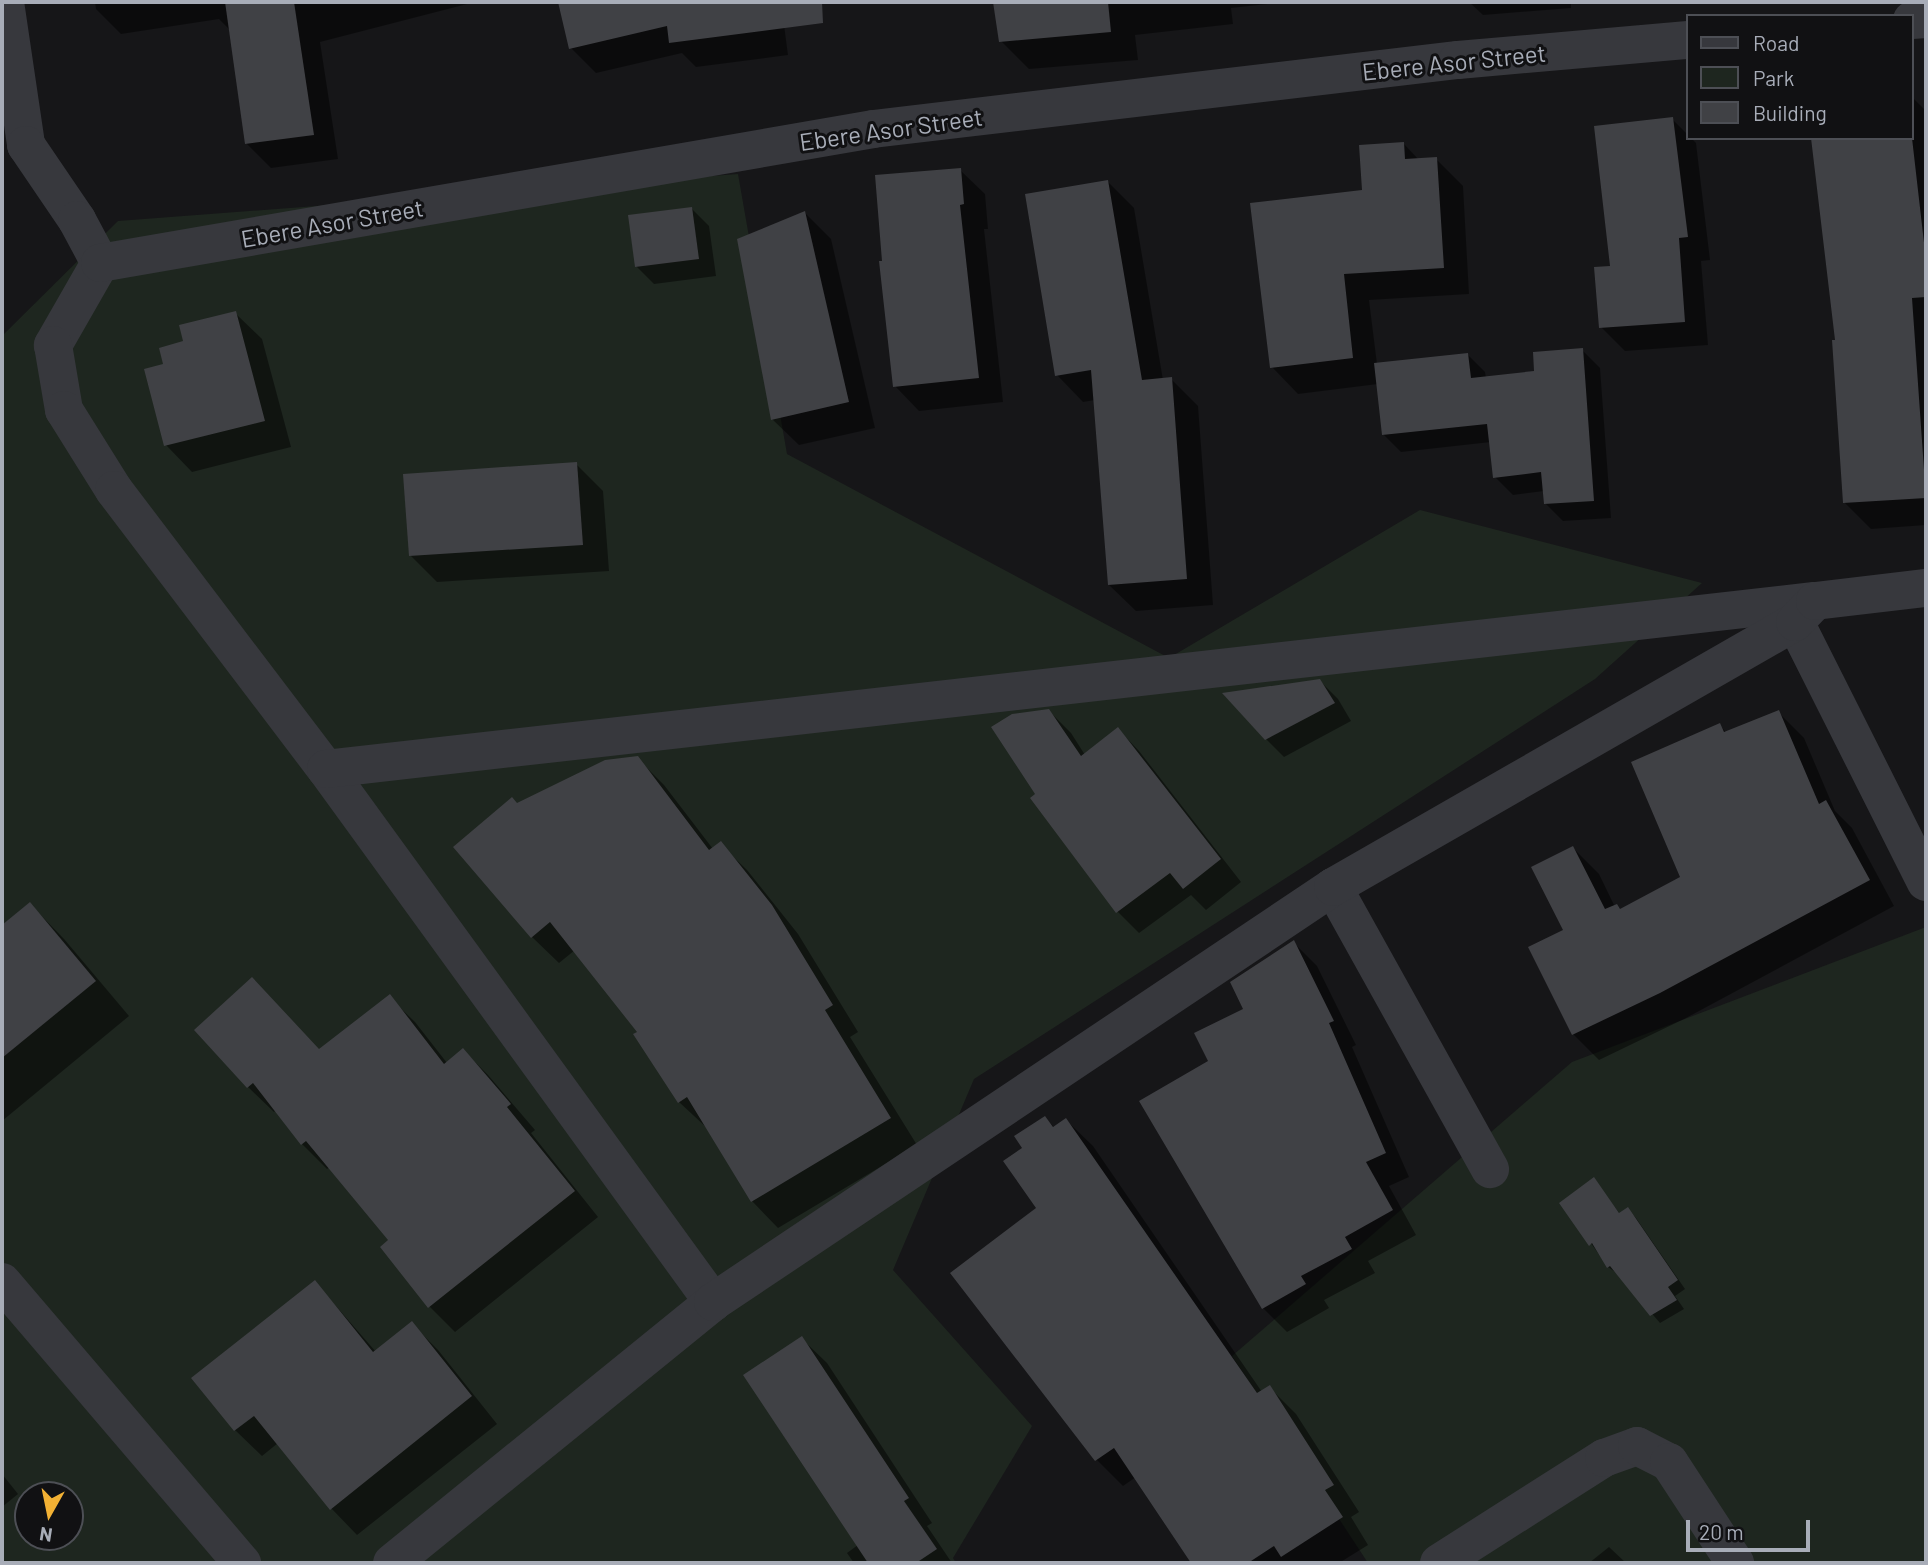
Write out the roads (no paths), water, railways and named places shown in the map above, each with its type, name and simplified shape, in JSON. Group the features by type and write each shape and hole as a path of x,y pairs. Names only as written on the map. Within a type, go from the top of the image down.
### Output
{"street":[{"path":"5,2 14,150 77,220 100,263 52,345 64,410 114,490 326,769 713,1302"},
{"name":"Ebere Asor Street","path":"100,263 873,129 1458,60 1686,40"},
{"path":"326,769 1805,611 1926,588"},
{"path":"1805,611 1926,882"},
{"path":"393,1563 713,1302 1333,887 1805,611"},
{"path":"1333,887 1490,1169"},
{"path":"2,1282 242,1563"},
{"path":"1439,1563 1604,1458 1637,1446 1669,1462 1735,1563"}]}
